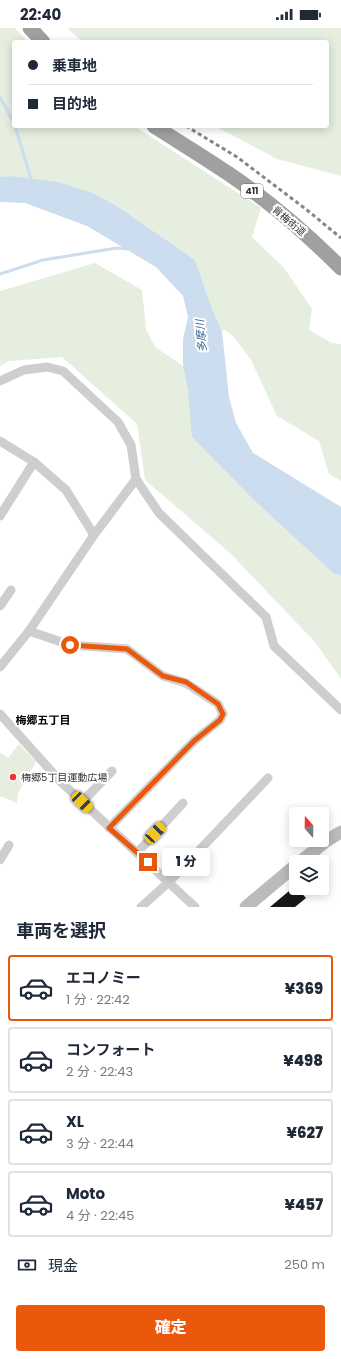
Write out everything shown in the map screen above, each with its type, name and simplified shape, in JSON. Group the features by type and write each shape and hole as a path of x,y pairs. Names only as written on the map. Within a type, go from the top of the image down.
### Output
{"highway":[{"path":"30,28 41,40"},
{"name":"青梅街道","path":"157,128 229,174 263,198 319,246 341,268"}],"main road":[{"path":"309,855 326,841 341,832"},
{"path":"246,907 289,871"}],"street":[{"path":"0,381 24,370 47,368 63,371 118,422 131,445 136,479 159,513 266,617 274,646 341,710"},
{"path":"0,441 34,462 66,490 94,535"},
{"path":"0,516 34,462"},
{"path":"0,667 29,632 94,535 136,479"},
{"path":"0,606 12,590"},
{"path":"29,632 70,645 127,649 163,676 186,682 218,704 221,709 223,714 220,720 194,741 109,828"},
{"path":"0,714 61,782 195,907"},
{"path":"82,802 112,771"},
{"path":"141,907 169,882 268,778"},
{"path":"137,853 183,803"},
{"path":"0,860 9,845"}],"green space":[{"path":"0,28 15,28 26,40 12,40 12,128 137,128 261,208 252,237 284,268 312,309 309,330 332,343 341,344 341,481 329,474 319,441 277,416 251,360 234,337 225,330 222,331 212,309 195,260 117,206 92,193 9,176 0,177"},
{"path":"67,28 341,28 341,176 277,159 219,128 329,128 329,40 81,40"},
{"path":"95,263 142,290 146,329 155,347 183,366 188,391 258,504 333,573 341,576 341,679 315,642 230,553 145,480 137,424 62,357 9,361 0,366 0,291"},
{"name":"梅郷5丁目運動広場","path":"19,744 36,762 18,793 17,803 0,796 0,752 8,758"}],"water":[{"name":"多摩川","path":"9,176 58,182 92,193 117,206 195,260 212,309 222,331 229,397 236,423 253,453 341,507 341,576 333,573 258,504 192,437 188,391 183,366 183,339 188,317 183,296 156,267 87,226 25,203 0,202 0,177"}],"building":[{"path":"289,891 289,895 303,895 306,898 295,907 270,907"}],"waterway":[{"path":"0,97 12,119"},
{"path":"16,128 32,182"},
{"path":"0,274 43,260 117,248 127,249"}],"railway":[{"path":"189,128 237,157 341,238"}],"place":[{"name":"梅郷5丁目運動広場","path":"13,777"}],"district":[{"name":"梅郷五丁目","path":"43,720"}],"route":[{"path":"70,645 127,649 163,676 186,682 218,704 223,714 220,720 194,741 109,828 148,862"}]}
